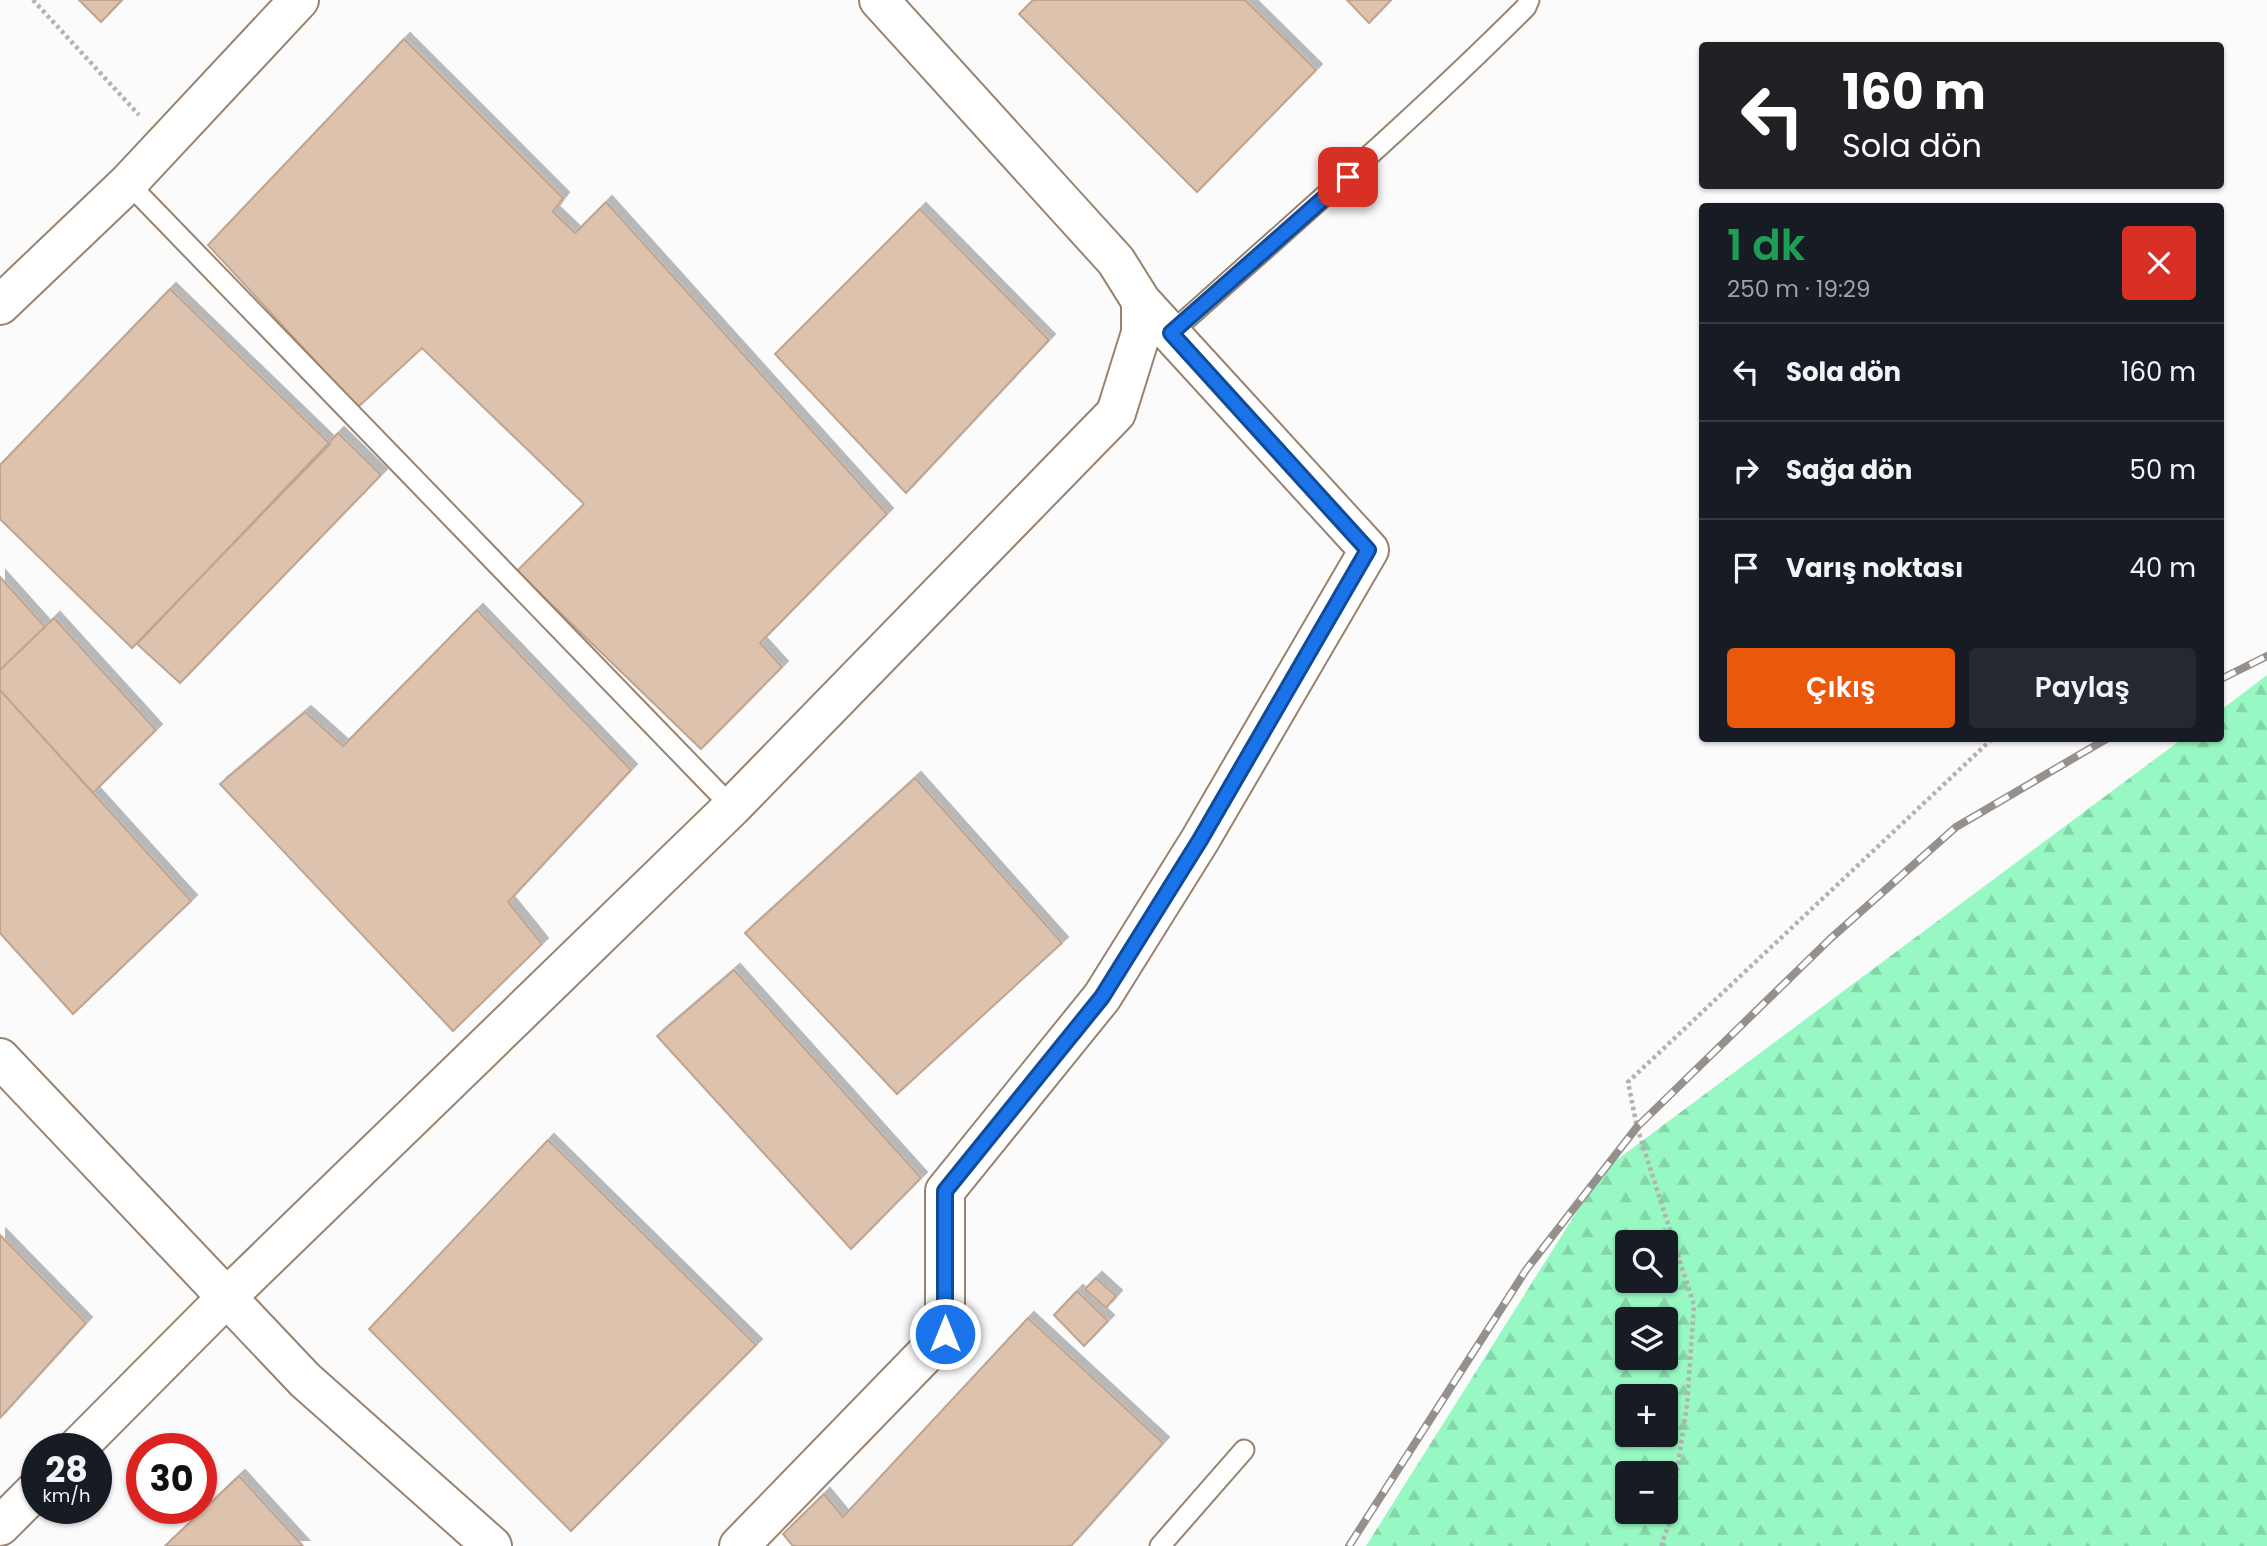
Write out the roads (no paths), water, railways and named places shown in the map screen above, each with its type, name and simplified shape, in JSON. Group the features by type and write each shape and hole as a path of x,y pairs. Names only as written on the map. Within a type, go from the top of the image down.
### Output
{"street":[{"path":"0,305 128,183 299,0"},
{"path":"739,1546 945,1334 945,1191 1102,997 1200,840 1368,550 1141,301 1116,261 879,0"},
{"path":"92,1433 227,1297 732,807 1116,414 1141,333 1141,301"},
{"path":"0,1058 305,1380 492,1546"},
{"path":"0,1526 21,1505"}],"lane":[{"path":"1171,333 1368,159 1490,43 1526,7 1529,0"},
{"path":"128,183 732,807"},
{"path":"1160,1546 1244,1450"}],"railway":[{"path":"2224,678 2267,656"},
{"path":"1349,1546 1526,1270 1637,1127 1830,939 1956,827 2101,742"}]}
